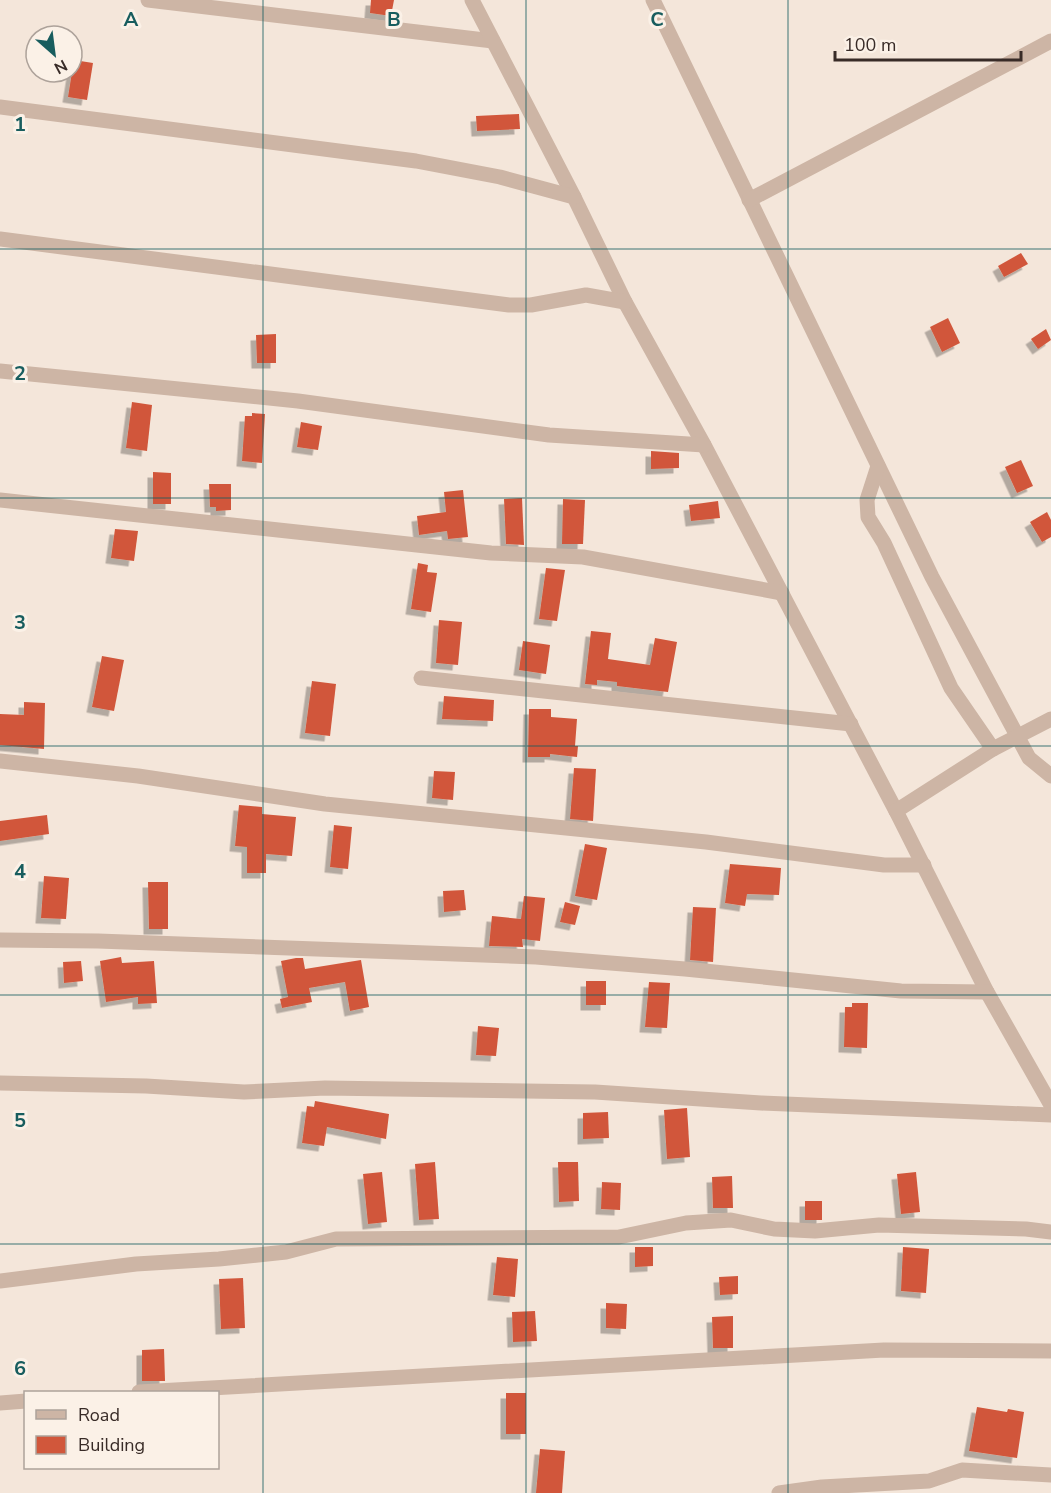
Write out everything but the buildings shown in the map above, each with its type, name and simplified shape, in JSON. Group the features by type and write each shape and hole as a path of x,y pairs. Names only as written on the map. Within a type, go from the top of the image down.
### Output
{"street":[{"path":"148,0 493,41"},
{"path":"472,0 574,197 625,302 704,445 851,724 987,992 1051,1105"},
{"path":"653,0 932,577 1029,759 1051,776"},
{"path":"749,200 1051,41"},
{"path":"0,107 416,161 501,177 574,197"},
{"path":"0,239 509,306 531,305 586,295 625,302"},
{"path":"0,371 298,401 549,435 704,445"},
{"path":"878,466 867,500 868,517 884,543 951,688 993,749"},
{"path":"0,500 491,553 583,557 782,593"},
{"path":"421,678 851,724"},
{"path":"896,811 993,749 1051,719"},
{"path":"0,761 138,776 325,804 706,842 884,865 924,865"},
{"path":"0,940 110,941 536,957 685,969 901,991 987,992"},
{"path":"0,1083 146,1086 244,1092 325,1088 595,1092 785,1104 1051,1115"},
{"path":"0,1281 136,1264 286,1252 336,1239 619,1237 686,1223 732,1220 774,1229 815,1231 879,1226 1026,1229 1051,1232"},
{"path":"157,1391 884,1350 1051,1351"},
{"path":"0,1403 24,1401"},
{"path":"779,1493 822,1487 929,1481 962,1470 1051,1475"}]}
